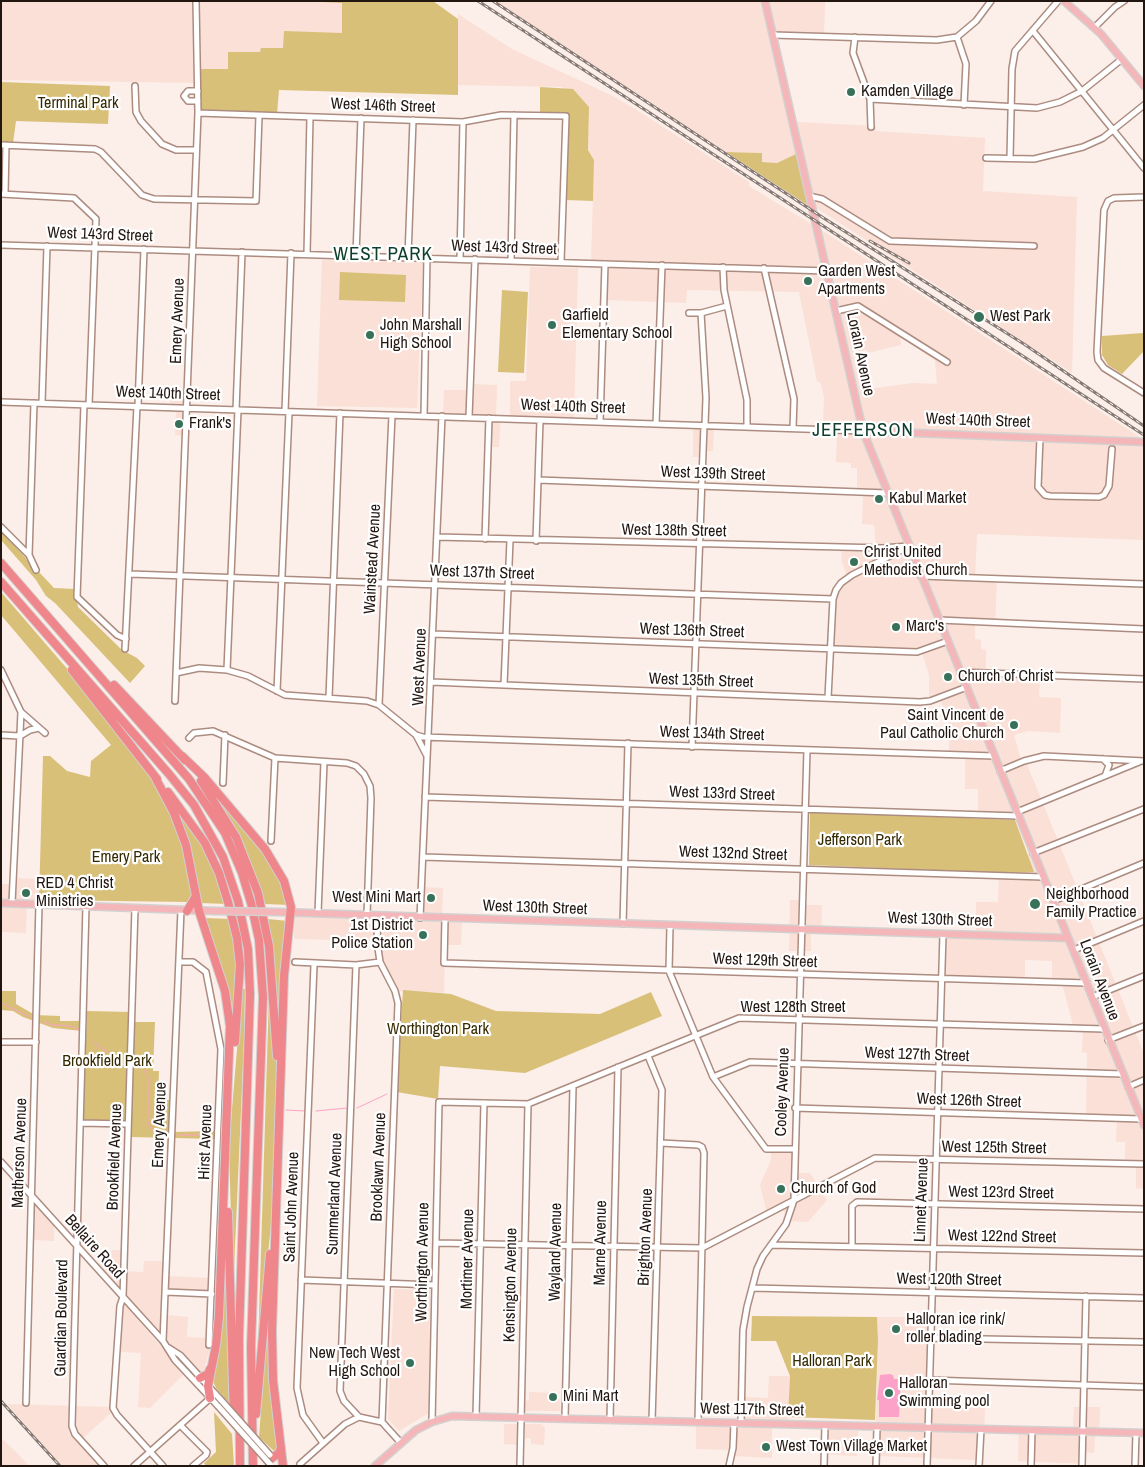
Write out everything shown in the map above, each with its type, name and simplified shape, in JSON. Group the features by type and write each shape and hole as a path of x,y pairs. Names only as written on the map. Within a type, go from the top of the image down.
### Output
{"highway":[{"path":"1,563 176,762 202,797 230,845 254,912 261,956 262,1004 251,1347 254,1466"},
{"path":"1,582 169,774 194,806 222,857 235,890 243,921 248,955 250,1003 239,1337 239,1466"},
{"path":"35,620 205,843 225,890 235,929 240,965 240,990 227,1124"},
{"path":"56,626 210,784 266,849 284,881 292,913 285,966 272,1354 281,1466"},
{"path":"182,756 205,786 227,820 245,856 258,893 265,921 271,960 280,1088"},
{"path":"155,777 182,834 199,911 225,991 229,1015 226,1168 219,1325 208,1386 213,1396"},
{"path":"184,910 196,896"},
{"path":"226,1168 233,1402 239,1466"},
{"path":"254,1466 257,1390 276,1202"},
{"path":"200,1378 209,1372 214,1360"},
{"path":"271,1460 279,1453 281,1448"}],"main road":[{"name":"Lorain Avenue","path":"765,1 863,431 1017,814 1026,830 1029,844 1074,950 1108,1040 1143,1122"},
{"path":"1064,1 1095,27 1144,86"},
{"name":"West 140th Street","path":"863,431 1144,442"},
{"name":"West 130th Street","path":"1,903 199,911 318,913 445,919 1068,938"},
{"name":"West 117th Street","path":"375,1466 416,1430 432,1422 452,1416 1144,1433"}],"street":[{"name":"Emery Avenue","path":"176,701 198,113 196,1"},
{"path":"1010,158 1012,69 1015,51 1058,1"},
{"path":"1095,27 1114,6 1124,1"},
{"path":"773,35 937,40 956,37 976,21 989,2"},
{"path":"1033,31 1144,168"},
{"path":"855,37 853,53 870,99 871,127"},
{"path":"956,37 966,64 964,105"},
{"path":"870,99 1011,107 1048,106 1082,91 1122,59"},
{"path":"135,86 136,112 141,121 162,144 176,150 196,150"},
{"path":"198,91 188,91 184,96 188,101 198,101"},
{"path":"986,158 1034,159 1083,147 1114,130 1144,105"},
{"name":"West 146th Street","path":"198,113 463,122 514,115 566,116 562,262"},
{"path":"511,260 514,115"},
{"path":"126,639 117,635 77,597 96,219 80,200 66,197 3,194 4,145 95,149 102,152 142,195 148,198 256,201 258,116"},
{"path":"307,254 310,117"},
{"path":"356,255 361,118"},
{"path":"408,257 413,120"},
{"path":"460,259 463,122"},
{"path":"809,196 822,199 890,241 1034,246"},
{"path":"1144,197 1122,196 1108,201 1104,210 1097,357 1108,371 1144,393"},
{"name":"West 143rd Street","path":"1,244 827,271"},
{"path":"42,403 47,246"},
{"path":"126,649 144,249"},
{"path":"227,670 242,252"},
{"path":"278,691 291,253"},
{"path":"424,416 427,257"},
{"path":"469,417 475,259"},
{"path":"600,422 605,264"},
{"path":"656,424 662,265"},
{"path":"723,267 724,290 747,400 747,426"},
{"path":"764,268 794,399 793,428"},
{"path":"689,313 701,313 727,306"},
{"path":"836,311 858,306 947,362"},
{"path":"692,747 706,398 701,313"},
{"name":"West 140th Street","path":"1,402 863,431"},
{"path":"29,555 34,403"},
{"path":"329,698 340,413"},
{"name":"Wainstead Avenue","path":"379,705 392,415"},
{"name":"West Avenue","path":"420,918 442,416"},
{"path":"485,539 489,418"},
{"path":"536,541 540,420"},
{"path":"1040,438 1038,487 1045,495 1050,496 1099,497 1104,495 1109,486 1112,449"},
{"name":"West 139th Street","path":"538,480 887,492"},
{"path":"1,527 29,555 36,570"},
{"name":"West 138th Street","path":"437,537 536,541 882,548 909,546"},
{"path":"504,685 510,540"},
{"path":"828,698 833,599 841,583 852,575 909,546"},
{"name":"West 137th Street","path":"130,574 833,599"},
{"path":"921,576 1144,584"},
{"path":"939,620 1144,629"},
{"name":"West 136th Street","path":"433,634 917,652 948,641"},
{"path":"176,673 199,668 227,670 248,676 278,691 296,697 359,700 379,705 416,735 428,759"},
{"path":"1,670 21,712 45,732"},
{"path":"960,672 1144,679"},
{"name":"West 135th Street","path":"431,682 930,701 967,687"},
{"path":"12,903 21,712"},
{"path":"1,735 20,736 39,728"},
{"path":"189,738 194,733 202,730 213,731 275,758 347,763 356,766 364,774 370,786 367,915"},
{"path":"223,783 225,735"},
{"name":"West 134th Street","path":"416,735 692,747 994,756"},
{"path":"623,924 628,743"},
{"name":"Cooley Avenue","path":"729,1466 737,1423 743,1330 757,1269 790,1216 794,1200 796,1063 807,750"},
{"path":"1000,771 1036,757 1143,761"},
{"path":"271,841 275,758"},
{"path":"1102,759 1109,765 1105,776"},
{"name":"West 133rd Street","path":"425,797 1017,814 1143,761"},
{"path":"318,913 324,762"},
{"path":"1033,853 1144,809"},
{"name":"West 132nd Street","path":"423,857 1043,877"},
{"path":"1053,901 1144,863"},
{"name":"Matherson Avenue","path":"26,1403 39,904"},
{"name":"Guardian Boulevard","path":"86,906 73,1431 104,1466"},
{"name":"Brookfield Avenue","path":"135,908 123,1297 120,1306 113,1406 116,1414 150,1452"},
{"name":"Emery Avenue","path":"163,1341 179,962 184,910"},
{"name":"Brooklawn Avenue","path":"378,916 377,940 380,962 395,991 398,1004 382,1422"},
{"name":"West 129th Street","path":"445,919 444,963 941,980 1087,983"},
{"path":"1074,950 1144,921"},
{"path":"670,926 669,970 713,1077 766,1149 794,1149"},
{"name":"Linnet Avenue","path":"927,1466 943,934"},
{"name":"Hirst Avenue","path":"179,962 193,962 206,972 221,1049 209,1344"},
{"path":"295,962 314,965 356,965 380,962"},
{"name":"Saint John Avenue","path":"314,965 297,1388 303,1415 323,1443"},
{"name":"Summerland Avenue","path":"356,965 340,1392 344,1402 359,1417"},
{"path":"1092,997 1144,976"},
{"name":"West 128th Street","path":"439,1102 528,1104 739,1018 1104,1029"},
{"path":"1108,1040 1144,1026"},
{"path":"1,1042 36,1042"},
{"name":"Brighton Avenue","path":"648,1056 662,1090 652,1421"},
{"name":"West 127th Street","path":"713,1077 750,1062 1123,1074"},
{"name":"Marne Avenue","path":"610,1420 618,1067"},
{"path":"1128,1086 1144,1080"},
{"name":"Wayland Avenue","path":"565,1418 572,1087"},
{"name":"Worthington Avenue","path":"432,1422 439,1102"},
{"name":"Mortimer Avenue","path":"476,1416 484,1103"},
{"name":"Kensington Avenue","path":"520,1466 528,1104"},
{"name":"West 126th Street","path":"795,1108 937,1112 1143,1122"},
{"path":"81,1123 128,1124"},
{"path":"661,1143 698,1145 704,1153 698,1422"},
{"name":"West 125th Street","path":"702,1248 875,1158 1144,1164"},
{"name":"Bellaire Road","path":"1,1162 163,1341 175,1360 213,1396 221,1400 271,1460"},
{"name":"West 123rd Street","path":"852,1246 852,1206 857,1202 1144,1209"},
{"path":"436,1243 702,1248"},
{"name":"West 122nd Street","path":"771,1244 1144,1253"},
{"path":"302,1280 434,1285"},
{"name":"West 120th Street","path":"753,1288 1144,1298"},
{"path":"166,1292 212,1294"},
{"path":"1082,1466 1086,1296"},
{"path":"930,1338 1144,1342"},
{"name":"Bellaire Road","path":"169,1348 174,1350 208,1386"},
{"path":"930,1380 1144,1387"},
{"path":"134,1466 213,1396"},
{"name":"Bellaire Road","path":"213,1396 218,1406 271,1460 281,1466"},
{"path":"300,1464 345,1424 359,1417 382,1422 401,1443"},
{"path":"180,1425 207,1452 193,1466"},
{"path":"824,1466 825,1425"},
{"path":"876,1466 877,1427"},
{"path":"979,1466 981,1429"},
{"path":"1030,1466 1032,1430"},
{"path":"1135,1466 1136,1433"},
{"path":"150,1452 163,1466"}],"shaded area":[{"path":"1,1 343,1 342,33 279,90 200,87 195,83 1,80"},
{"path":"494,1 825,2 824,34 770,32 798,153 777,163 761,162 761,153 726,152"},
{"path":"458,14 512,49 615,97 638,111 749,182 749,186 826,233 1144,440 1144,540 977,534 975,579 997,580 995,624 975,623 975,639 981,640 981,649 986,650 986,674 1040,676 1039,697 1061,698 1060,733 1028,731 1014,735 1021,760 1025,759 1144,1054 1144,1189 1136,1188 1136,1165 1125,1165 1125,1142 1116,1142 1117,1120 1086,1119 1087,1053 1082,1052 1083,1030 1074,1029 1062,983 1052,983 1052,961 1025,960 1025,980 944,978 945,936 976,937 976,902 998,902 999,873 1006,873 1029,854 1015,820 978,818 978,789 965,789 965,757 949,756 949,723 940,699 929,703 929,675 921,650 833,647 834,599 842,584 848,579 842,562 841,548 876,549 874,525 862,524 863,494 857,493 857,468 851,468 851,463 836,462 837,432 823,431 824,397 821,383 817,381 799,292 687,290 686,303 605,300 606,265 591,264 594,160 588,150 589,107 562,87 458,85","holes":["900,337 935,360 937,384 913,383 861,390 853,353 867,350 868,353 901,345"]},
{"path":"797,122 876,126 876,131 985,138 983,191 1077,197 1072,373 815,207"},
{"name":"John Marshall High School","path":"322,260 423,263 417,408 317,406"},
{"name":"Garfield Elementary School","path":"530,267 578,268 574,418 510,416 510,381 526,381"},
{"path":"469,384 497,385 496,416 501,416 499,447 487,447 488,419 443,418 444,390 469,390"},
{"path":"171,390 187,391 185,436 175,435 176,409 170,409"},
{"path":"693,427 714,427 713,451 705,451 704,457 693,457"},
{"path":"12,878 39,879 39,903 27,903 26,933 1,932 1,884 11,884"},
{"path":"422,887 443,888 442,920 462,921 461,945 445,945 444,993 393,991 376,941 294,939 295,911 421,917"},
{"path":"790,900 803,900 804,905 822,905 821,932 811,932 811,951 789,951"},
{"path":"771,1151 796,1152 795,1173 810,1173 827,1200 808,1222 786,1221 788,1215 782,1210 768,1217 760,1185 771,1160"},
{"path":"34,1203 54,1225 54,1241 33,1240"},
{"path":"113,1250 123,1250 123,1271 143,1272 144,1261 166,1261 166,1276 211,1278 211,1295 167,1293 166,1315 188,1317 187,1337 213,1338 201,1381 97,1265"},
{"name":"New Tech West High School","path":"394,1289 430,1290 429,1413 399,1431 388,1419"},
{"path":"124,1303 184,1374 150,1408 138,1407 141,1353 121,1352"},
{"path":"877,1317 932,1317 931,1404 985,1405 984,1433 977,1434 976,1460 879,1456 880,1424 876,1423"},
{"name":"Halloran Swimming pool","path":"880,1375 893,1375 894,1379 901,1379 899,1417 879,1417 879,1400 877,1400"},
{"path":"769,1376 790,1376 788,1428 772,1428 772,1458 734,1456 734,1450 696,1449 696,1421 742,1421 743,1397 768,1398"},
{"path":"529,1392 558,1393 561,1411 525,1411 525,1401 529,1400"},
{"path":"7,1404 112,1407 112,1412 82,1439 106,1466 61,1466"},
{"path":"1074,1407 1100,1407 1099,1436 1095,1436 1094,1453 1084,1452 1084,1464 1018,1461 1019,1426 1073,1428"},
{"path":"504,1424 518,1424 518,1445 504,1444"},
{"path":"525,1424 541,1424 545,1428 544,1445 531,1444 531,1438 525,1438"},
{"path":"822,1429 858,1431 857,1456 821,1454"},
{"path":"1,1438 17,1453 29,1466 1,1466"}],"green space":[{"path":"301,1 433,1 458,19 458,95 279,90 277,114 201,111 201,69 228,69 228,52 260,52 261,48 283,48 284,31 342,33 342,3"},
{"name":"Terminal Park","path":"1,82 110,86 108,124 16,121 13,143 1,142"},
{"path":"540,87 573,89 589,107 588,150 594,160 593,201 566,200 569,115 540,114"},
{"path":"726,152 762,153 762,162 777,163 798,153 809,206"},
{"path":"340,272 406,275 405,302 339,300"},
{"path":"502,290 528,292 524,373 498,372"},
{"path":"1143,333 1144,351 1122,374 1108,365 1102,355 1102,336"},
{"path":"1,531 25,557 35,573 38,571 54,588 75,589 78,607 122,650 137,658 145,666 130,683 55,603 46,596 36,580 1,540"},
{"name":"Emery Park","path":"1,592 76,679 158,788 179,833 193,894 188,902 39,900 43,756 50,756 67,771 90,777 91,761 111,745 1,615"},
{"path":"212,790 275,867 289,905 265,904 244,844"},
{"path":"176,806 194,829 215,868 227,904 200,903 174,808"},
{"name":"Jefferson Park","path":"810,812 1015,820 1034,872 1006,873 809,865"},
{"path":"205,918 230,919 237,957 233,1049 232,1018"},
{"path":"268,919 288,921 279,1037 274,955"},
{"path":"242,989 245,989 244,1042 233,1293 229,1145"},
{"name":"Worthington Park","path":"403,990 451,994 496,1011 600,1014 651,992 662,1016 525,1073 440,1066 438,1099 397,1092"},
{"path":"1,991 16,991 16,1004 35,1015 60,1016 60,1021 82,1021 82,1031 53,1028 23,1017 13,1011 1,1010"},
{"path":"269,995 276,1058 277,1096 273,1207 258,1347"},
{"name":"Brookfield Park","path":"87,1011 130,1012 127,1122 83,1121"},
{"path":"134,1022 155,1022 153,1071 159,1071 158,1095 164,1100 172,1100 171,1132 217,1131 216,1139 131,1137"},
{"path":"225,1236 231,1406 216,1388 213,1381 220,1340"},
{"path":"271,1275 278,1450 275,1452 259,1437"},
{"name":"Halloran Park","path":"752,1316 877,1317 875,1420 788,1417 790,1376 776,1341 751,1341"},
{"path":"214,1412 232,1434 234,1466 206,1466 204,1463 216,1452"}],"waterway":[{"path":"1,1003 30,1017"},
{"path":"43,1022 52,1025 70,1026 79,1030"},
{"path":"93,1042 121,1061"},
{"path":"137,1064 143,1068 148,1078 148,1123 152,1130 166,1136"},
{"path":"357,1108 387,1094"},
{"path":"316,1111 347,1108"},
{"path":"286,1110 305,1111"},
{"path":"178,1135 212,1135"}],"railway":[{"path":"478,1 1144,435"},
{"path":"493,1 822,217 1024,344 1144,426"},
{"path":"870,241 909,263"},
{"path":"1,1401 60,1466"}],"place":[{"name":"Kamden Village","path":"851,92"},
{"name":"Garden West Apartments","path":"808,281"},
{"name":"West Park","path":"979,317"},
{"name":"Garfield Elementary School","path":"552,325"},
{"name":"John Marshall High School","path":"370,335"},
{"name":"Frank's","path":"179,424"},
{"name":"Kabul Market","path":"879,499"},
{"name":"Christ United Methodist Church","path":"854,562"},
{"name":"Marc's","path":"896,627"},
{"name":"Church of Christ","path":"948,677"},
{"name":"Saint Vincent de Paul Catholic Church","path":"1014,725"},
{"name":"RED 4 Christ Ministries","path":"26,893"},
{"name":"West Mini Mart","path":"431,898"},
{"name":"Neighborhood Family Practice","path":"1035,904"},
{"name":"1st District Police Station","path":"423,935"},
{"name":"Church of God","path":"781,1189"},
{"name":"Halloran ice rink/ roller blading","path":"896,1329"},
{"name":"New Tech West High School","path":"410,1363"},
{"name":"Halloran Swimming pool","path":"889,1393"},
{"name":"Mini Mart","path":"553,1397"},
{"name":"West Town Village Market","path":"766,1447"}],"district":[{"name":"WEST PARK","path":"383,255"},
{"name":"JEFFERSON","path":"863,431"}]}
